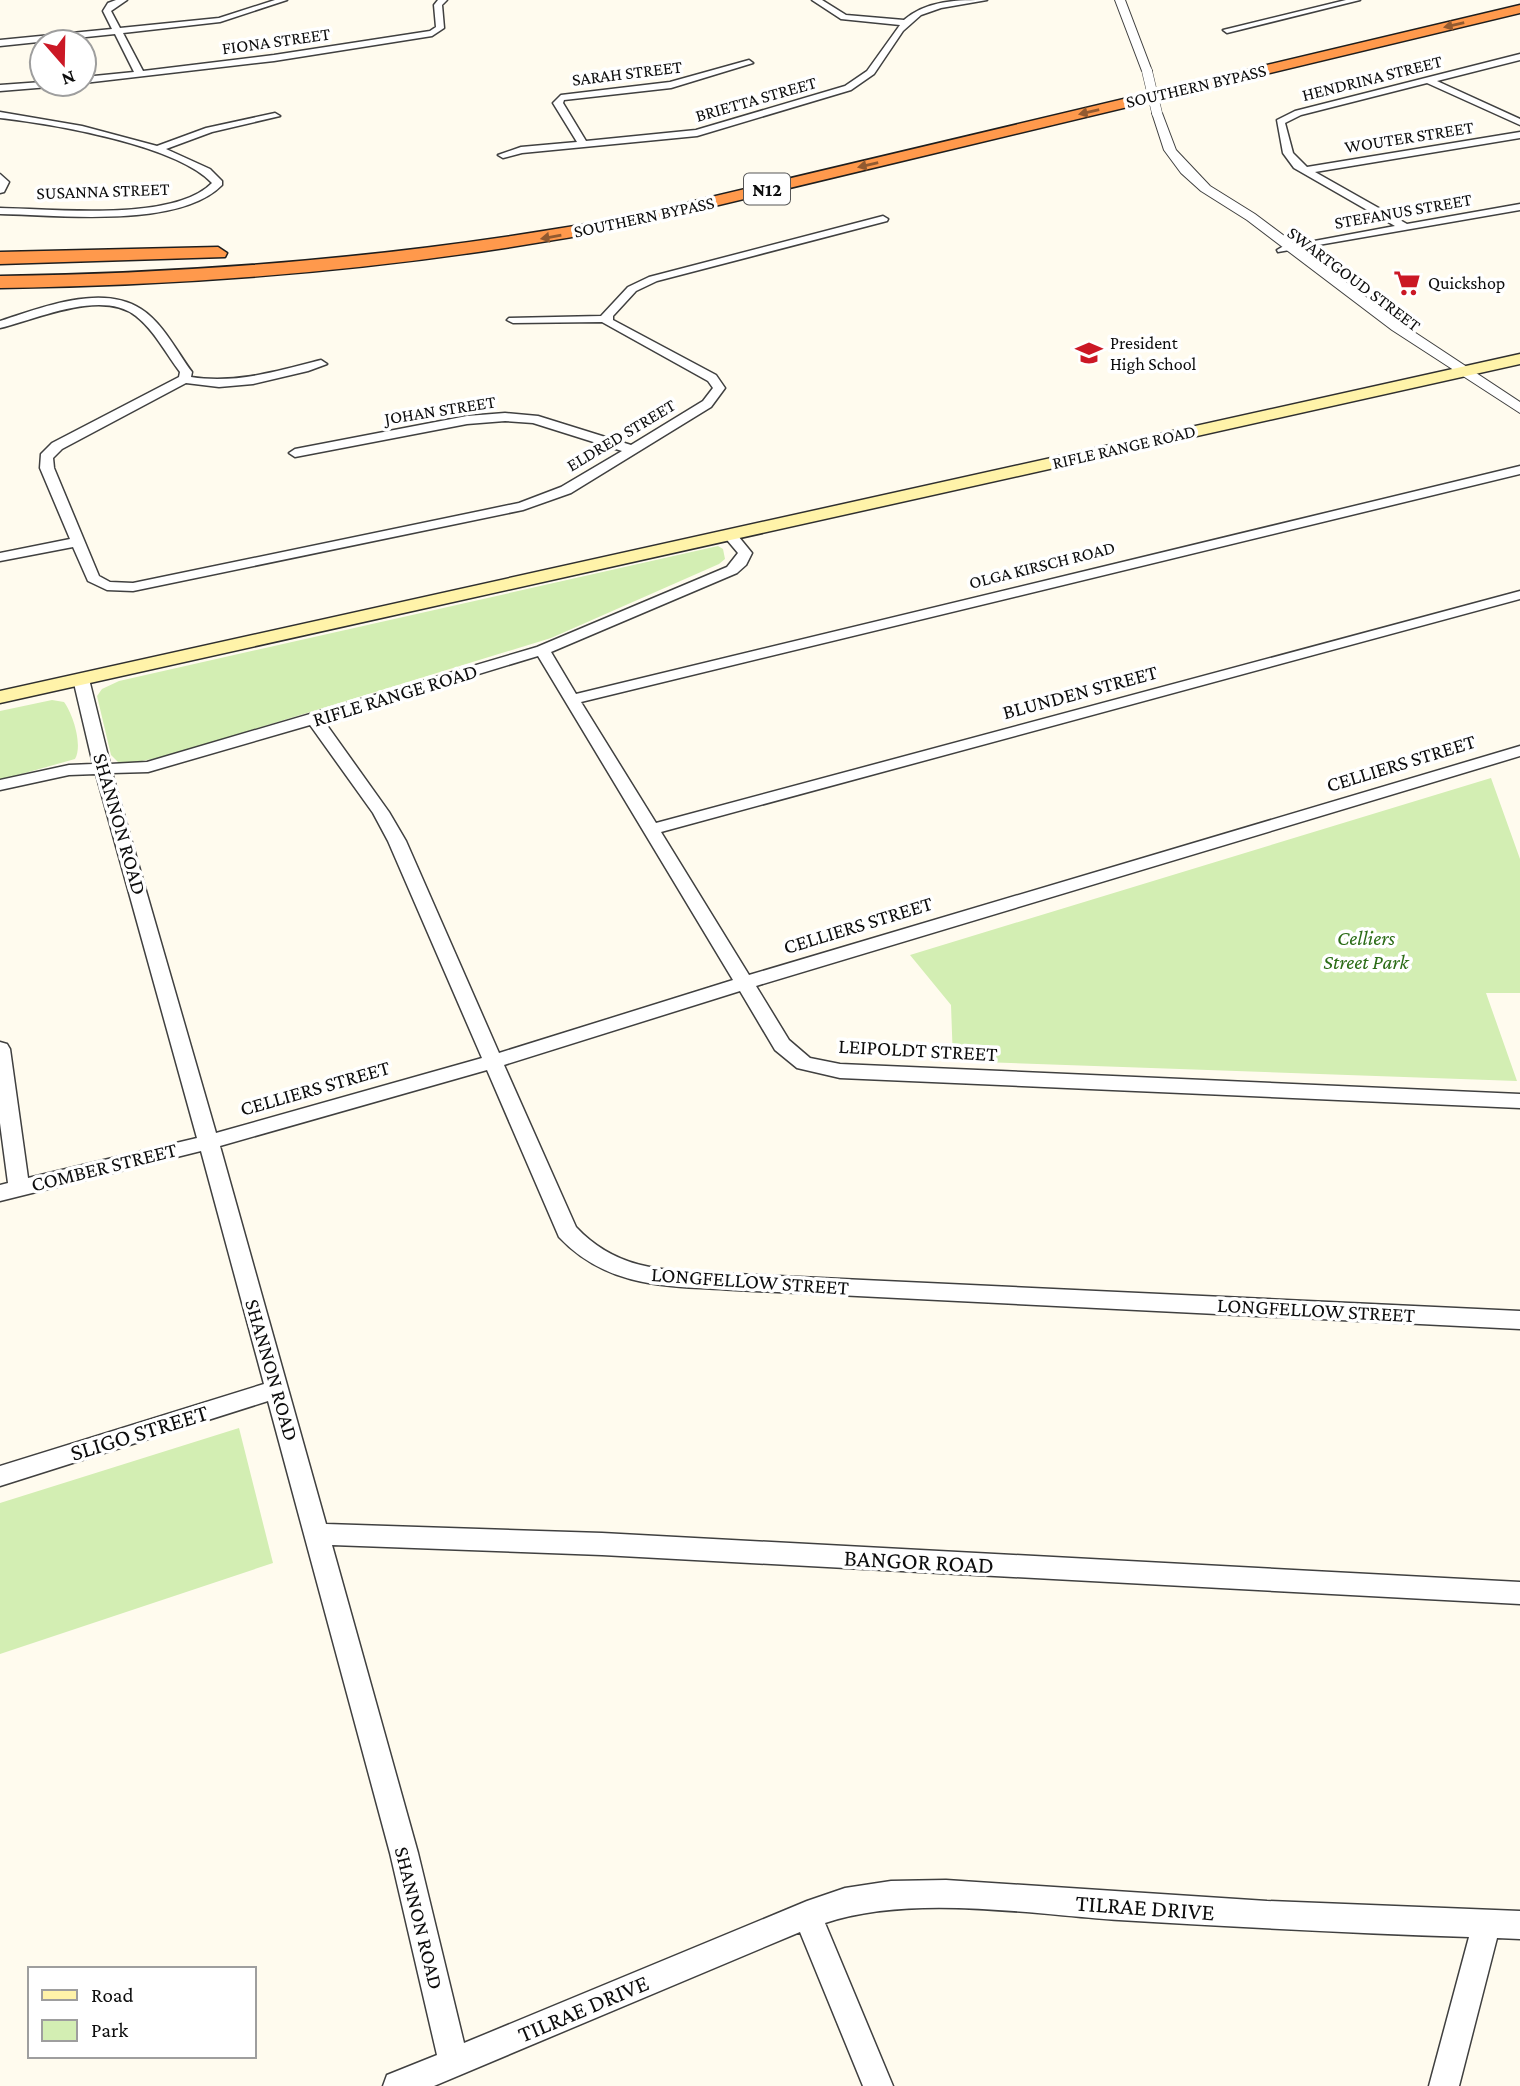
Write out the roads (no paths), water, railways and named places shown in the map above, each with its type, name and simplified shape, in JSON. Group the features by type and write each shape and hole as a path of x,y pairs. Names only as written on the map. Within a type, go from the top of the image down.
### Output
{"highway":[{"name":"SOUTHERN BYPASS","path":"0,266 230,260 447,237 620,206 1486,0"},
{"name":"SOUTHERN BYPASS","path":"0,284 233,275 356,265 445,254 596,228 1520,9"},
{"path":"371,243 447,237"},
{"path":"0,257 141,257 240,252"}],"main road":[{"name":"RIFLE RANGE ROAD","path":"0,697 1520,359"}],"street":[{"path":"123,0 111,5 107,11 140,74"},
{"path":"0,43 220,20 283,0"},
{"name":"FIONA STREET","path":"98,78 274,58 432,33 440,27 438,5 443,0"},
{"path":"816,0 844,17 907,23"},
{"name":"BRIETTA STREET","path":"503,155 521,150 697,133 854,86 872,72 907,23 917,14 983,0"},
{"name":"SWARTGOUD STREET","path":"1120,0 1147,71 1166,142 1177,160 1197,181 1456,373 1520,409"},
{"path":"1227,30 1356,0"},
{"name":"HENDRINA STREET","path":"1405,228 1303,171 1288,153 1281,135 1281,120 1520,57"},
{"name":"SARAH STREET","path":"583,144 558,103 561,98 671,85 749,62"},
{"name":"WOUTER STREET","path":"1429,80 1520,122"},
{"path":"0,88 28,86"},
{"name":"SUSANNA STREET","path":"0,114 111,134 155,150 217,179 217,187 197,201 156,210 0,211"},
{"path":"155,150 209,130 275,116"},
{"name":"WOUTER STREET","path":"1303,171 1520,135"},
{"path":"0,177 4,182 0,190"},
{"name":"STEFANUS STREET","path":"1287,249 1520,207"},
{"path":"513,320 606,319 632,289 645,282 883,219"},
{"path":"0,325 61,306 125,305 142,315 186,372 184,379"},
{"name":"ELDRED STREET","path":"76,542 93,578 107,586 120,587 151,584 523,506 554,496 707,404 718,392 719,387 712,378 606,319"},
{"path":"0,557 76,542 47,468 46,457 49,452 184,379 212,385 241,383 321,364"},
{"path":"1456,373 1520,416"},
{"name":"JOHAN STREET","path":"295,453 467,420 505,417 534,419 629,449"},
{"name":"OLGA KIRSCH ROAD","path":"573,699 1520,470"},
{"name":"RIFLE RANGE ROAD","path":"0,785 69,770 148,767 542,650 732,570 741,562 745,553 729,534"},
{"name":"BLUNDEN STREET","path":"651,830 1520,595"},
{"name":"LEIPOLDT STREET","path":"542,650 782,1045 792,1056 804,1063 840,1071 1520,1101"},
{"name":"SHANNON ROAD","path":"81,679 103,769 278,1389 404,1853 454,2063"},
{"name":"LONGFELLOW STREET","path":"314,719 381,812 397,841 567,1231 580,1248 598,1261 639,1274 736,1282 1520,1320"},
{"name":"CELLIERS STREET","path":"209,1142 495,1061 745,982 1520,751"},
{"path":"0,1049 10,1190"},
{"name":"COMBER STREET","path":"10,1190 209,1142"},
{"name":"SLIGO STREET","path":"0,1476 278,1389"},
{"name":"BANGOR ROAD","path":"318,1534 602,1544 1520,1593"},
{"name":"TILRAE DRIVE","path":"398,2086 807,1914 845,1902 891,1895 946,1894 1267,1915 1486,1926 1520,1925"},
{"path":"807,1914 878,2086"},
{"path":"1444,2086 1486,1926"}],"place":[{"name":"Quickshop","path":"1407,283"},
{"name":"President High School","path":"1089,353"}],"park label":[{"name":"Celliers Street Park","path":"1366,950"}]}
